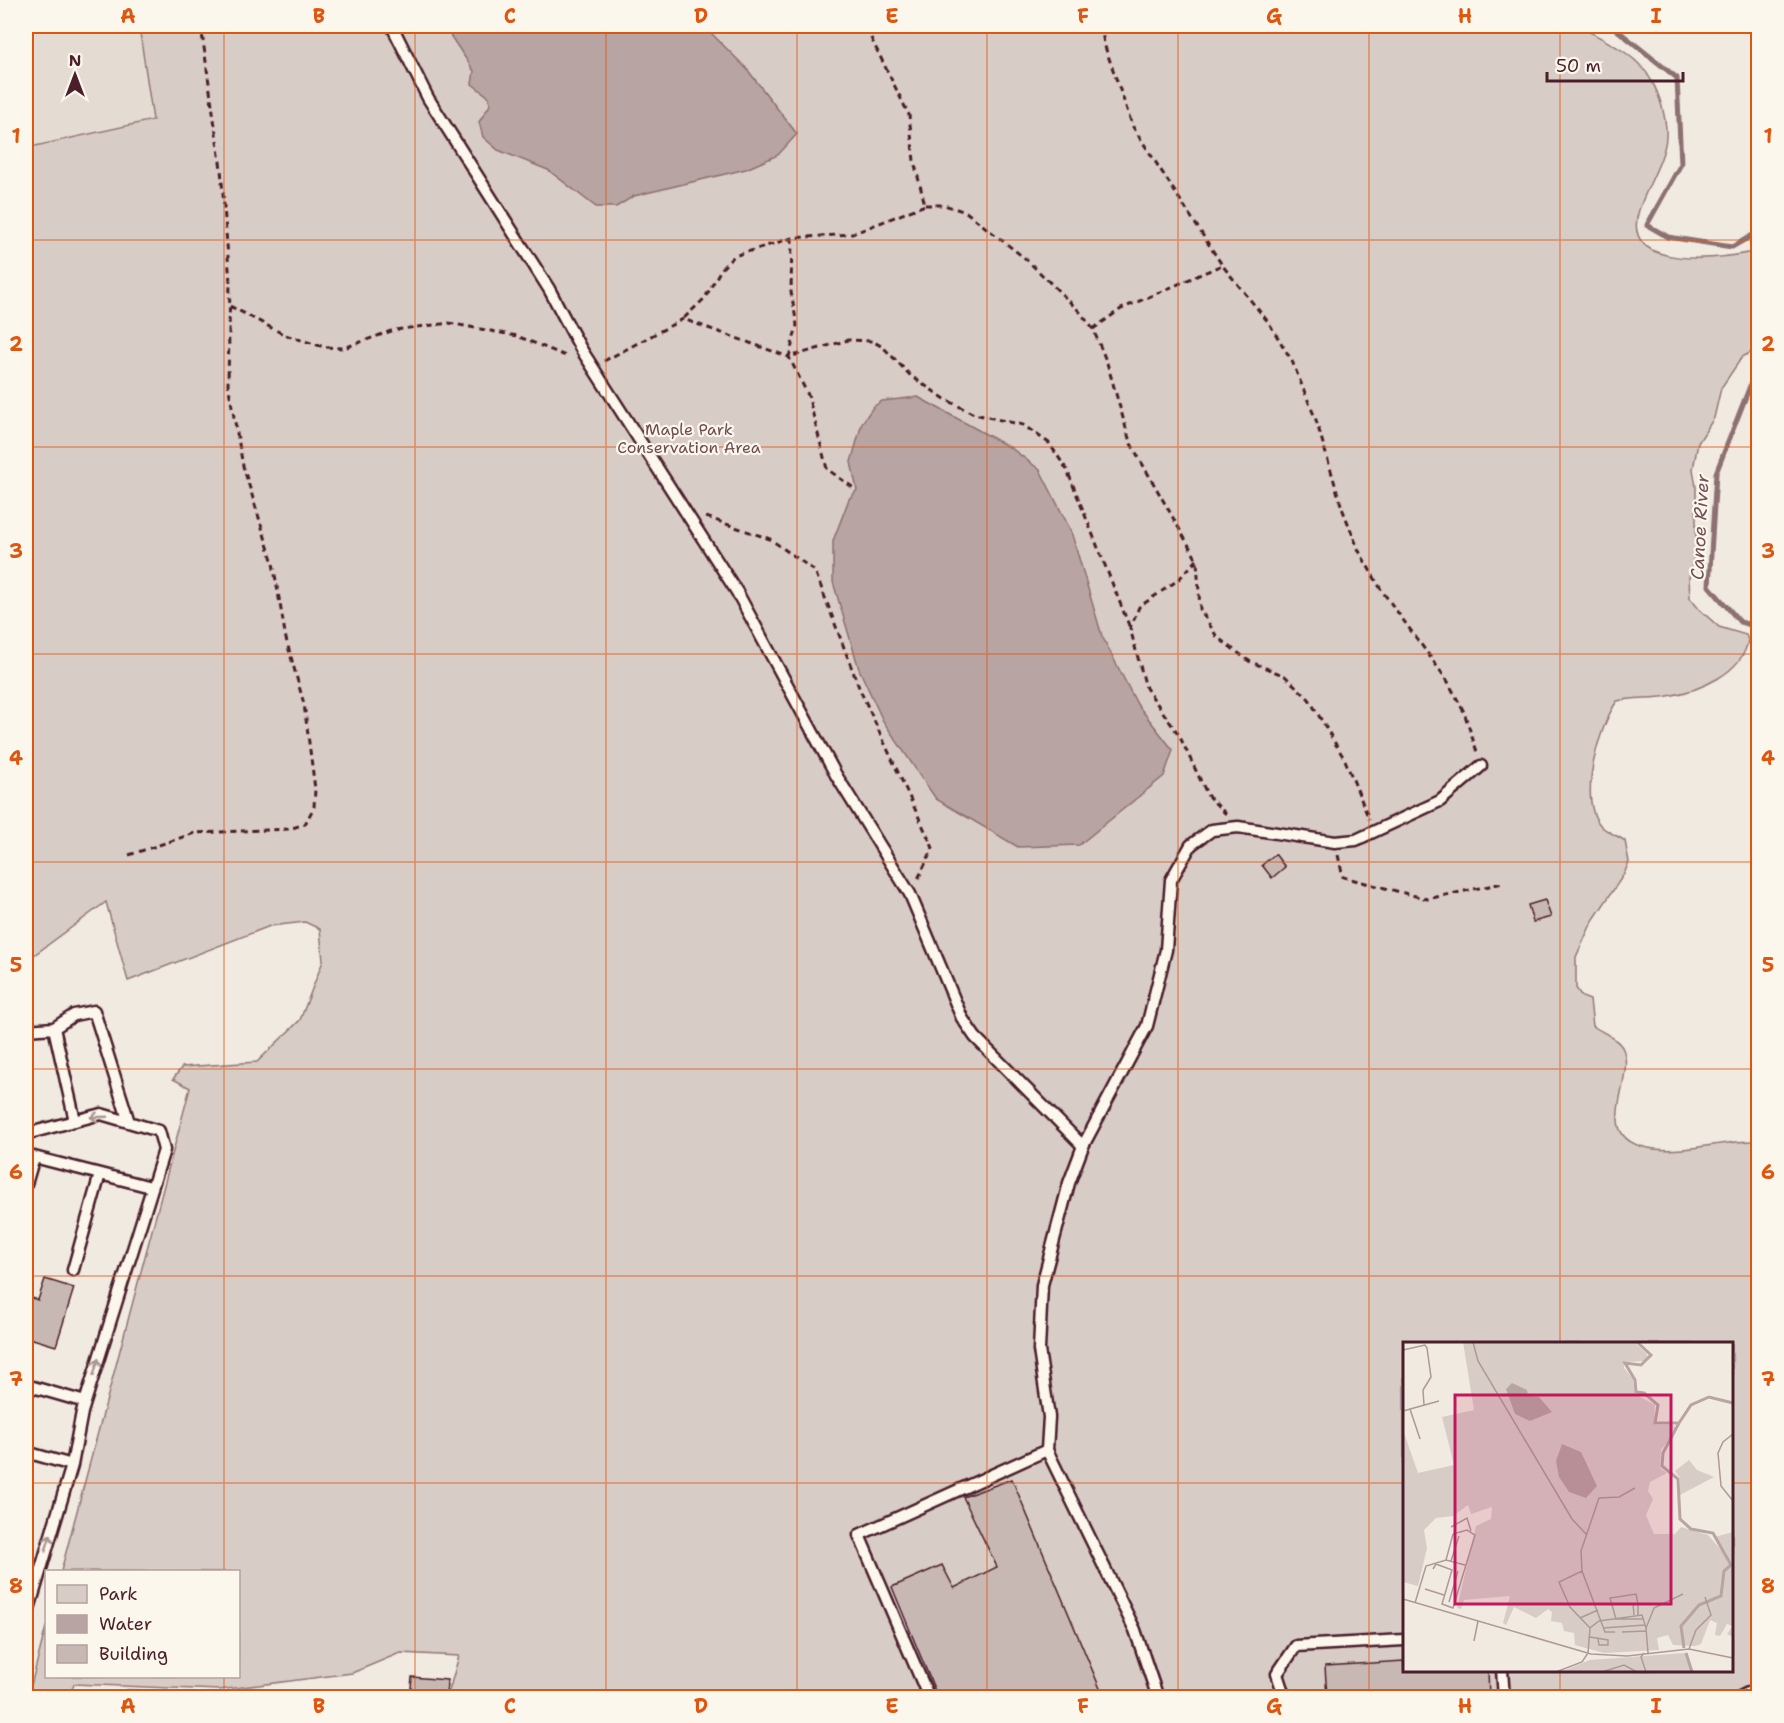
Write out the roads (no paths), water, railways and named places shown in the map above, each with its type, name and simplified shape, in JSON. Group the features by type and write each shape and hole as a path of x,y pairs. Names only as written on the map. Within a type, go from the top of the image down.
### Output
{"lane":[{"path":"392,26 428,98 549,289 592,368 736,592 836,775 910,894 962,1018 975,1037 1083,1146"},
{"path":"1158,1698 1135,1630 1047,1450 1049,1417 1039,1350 1042,1285 1069,1183 1083,1146 1147,1026 1166,950 1172,880 1191,845 1212,830 1238,827 1335,842 1356,840 1440,801 1481,766"},
{"path":"26,1030 54,1028 74,1015 94,1011 129,1122"},
{"path":"54,1028 75,1121"},
{"path":"26,1134 101,1114 159,1131 164,1150 85,1402 72,1465 26,1619"},
{"path":"26,1184 30,1156 151,1187"},
{"path":"73,1270 100,1174"},
{"path":"26,1385 85,1402"},
{"path":"929,1698 859,1535 1047,1450"},
{"path":"26,1452 72,1465"},
{"path":"1286,1698 1277,1674 1296,1646 1403,1640"},
{"path":"1502,1672 1504,1698"},
{"path":"1738,1698 1758,1689"}],"water":[{"path":"444,26 704,26 747,69 797,134 778,155 746,169 634,196 616,207 596,207 548,170 498,150 483,137 479,122 490,105 489,97 472,84 474,71"},
{"path":"918,397 1011,448 1040,470 1071,531 1102,636 1137,704 1173,750 1164,776 1079,845 1018,847 936,799 883,721 859,669 833,582 833,541 849,499 857,490 851,462 862,423 873,407 882,401"}],"waterway":[{"name":"Canoe River","path":"1612,26 1677,78 1681,164 1647,225 1668,237 1732,247 1758,232"},
{"name":"Canoe River","path":"1758,377 1750,386 1716,473 1709,586 1740,622 1758,627"}],"park label":[{"name":"Maple Park Conservation Area","path":"689,438"}]}
